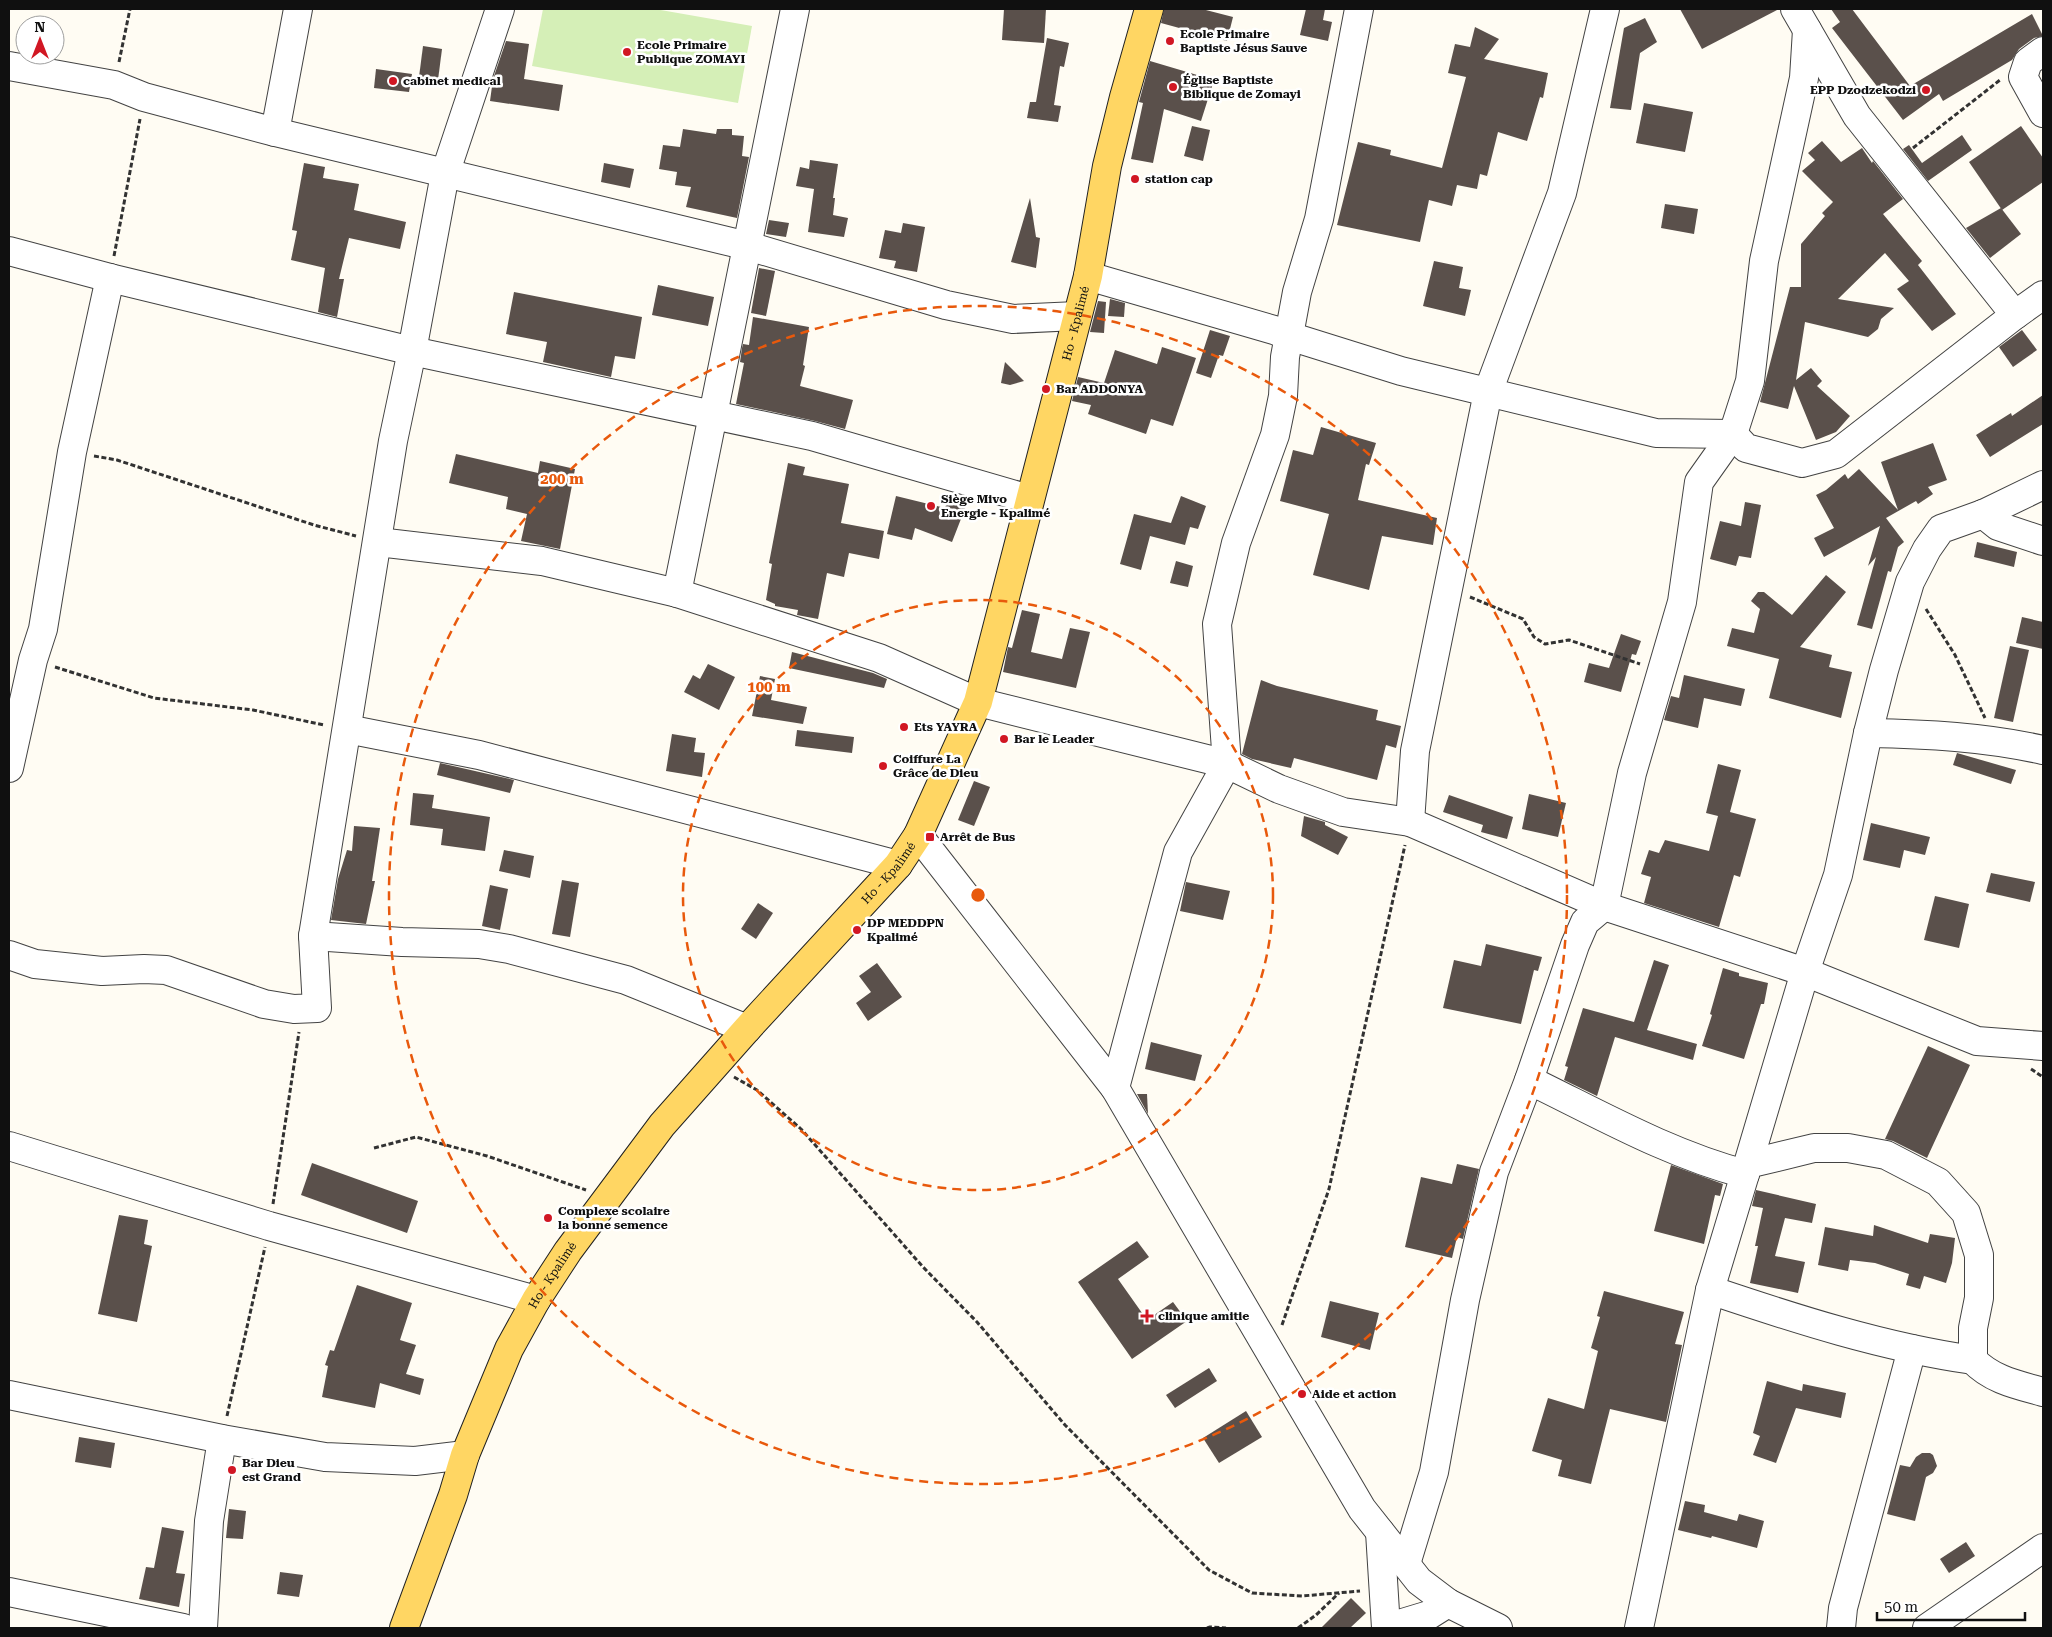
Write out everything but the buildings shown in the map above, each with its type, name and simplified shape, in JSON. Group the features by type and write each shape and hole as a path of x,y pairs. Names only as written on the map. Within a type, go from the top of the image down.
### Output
{"main road":[{"name":"Ho - Kpalimé","path":"404,1628 453,1495 464,1456 509,1349 536,1300 568,1251 662,1125 713,1066 898,865 918,835 978,702 1088,276 1107,166 1149,9"}],"street":[{"path":"275,132 298,9"},
{"path":"9,956 35,964 102,971 166,970 264,1004 294,1009 317,1008 313,936 393,442 445,174 500,9"},
{"path":"677,593 795,9"},
{"path":"1115,1088 1178,852 1227,764 1217,624 1236,543 1275,435 1283,396 1285,357 1297,292 1319,219 1359,9"},
{"path":"1410,822 1415,751 1488,392 1562,193 1605,9"},
{"path":"1801,20 1857,116 2015,315"},
{"path":"1406,1564 1434,1472 1466,1300 1494,1172 1529,1080 1575,945 1585,922 1604,906 1632,773 1682,602 1699,482 1733,434 1750,382 1764,261 1804,78 1801,20"},
{"path":"2036,56 2023,77 2043,113"},
{"path":"9,66 114,85 144,97 275,132 748,246 946,305 1013,319 1077,316"},
{"path":"9,251 110,278 412,350 812,436 1029,499"},
{"path":"1088,276 1274,330 1401,371 1656,433 1733,434 1746,448 1802,463 1836,454 2043,295"},
{"path":"9,768 33,660 43,629 72,452 110,278"},
{"path":"1639,1628 1710,1290 1805,972 1838,875 1868,732 1910,582 1927,549 1941,530 1983,514 2043,485"},
{"path":"1983,514 1998,526 2043,541"},
{"path":"378,542 542,561 677,593 879,658 978,702 1227,764 1279,789 1343,812 1410,822 1604,906 1805,972 1977,1041 2043,1046"},
{"path":"347,729 479,755 898,865"},
{"path":"1868,732 1947,735 1996,740 2043,750"},
{"path":"918,835 1115,1088 1362,1509 1419,1581 1448,1604 1498,1628"},
{"path":"313,936 402,942 478,944 510,949 626,980 747,1029"},
{"path":"1529,1080 1701,1161 1747,1169 1814,1148 1848,1148 1886,1155 1938,1182 1966,1213 1980,1255 1980,1298 1973,1328 1973,1360"},
{"path":"9,1146 269,1226 536,1300"},
{"path":"1710,1290 1826,1328 1912,1349 1973,1360 1983,1370 1999,1378 2043,1392"},
{"path":"1841,1628 1843,1608 1912,1349"},
{"path":"9,1395 325,1457 415,1461 464,1456"},
{"path":"204,1628 209,1521 222,1438"},
{"path":"1380,1532 1386,1628 1429,1614 1448,1604"},
{"path":"1927,1628 2043,1548"},
{"path":"9,1592 183,1628"}],"path":[{"path":"114,85 130,9"},
{"path":"1894,164 1993,84 2036,56"},
{"path":"110,278 144,97"},
{"path":"72,452 117,460 314,525 378,542"},
{"path":"1910,582 1955,655 1996,740"},
{"path":"1448,588 1523,619 1534,637 1545,644 1569,640 1663,671"},
{"path":"33,660 154,698 253,710 347,729"},
{"path":"1272,1354 1329,1189 1410,822"},
{"path":"713,1066 757,1090 801,1129 923,1267 976,1322 1065,1426 1210,1570 1252,1593 1302,1596 1340,1592 1384,1591"},
{"path":"374,1148 416,1137 487,1156 608,1197"},
{"path":"1298,1628 1316,1615 1340,1592"},
{"path":"1206,1628 1226,1628"}],"green space":[{"path":"543,9 655,9 752,26 738,103 532,66"}],"place":[{"name":"Ecole Primaire Baptiste Jésus Sauve","path":"1170,41"},
{"name":"Ecole Primaire Publique ZOMAYI","path":"627,52"},
{"name":"cabinet medical","path":"393,81"},
{"name":"Église Baptiste Biblique de Zomayi","path":"1173,87"},
{"name":"EPP Dzodzekodzi","path":"1926,90"},
{"name":"station cap","path":"1135,179"},
{"name":"Bar ADDONYA","path":"1046,389"},
{"name":"Siège Mivo Energie - Kpalimé","path":"931,506"},
{"name":"Ets YAYRA","path":"904,727"},
{"name":"Bar le Leader","path":"1004,739"},
{"name":"Coiffure La Grâce de Dieu","path":"883,766"},
{"name":"Arrêt de Bus","path":"930,837"},
{"name":"DP MEDDPN Kpalimé","path":"857,930"},
{"name":"Complexe scolaire la bonne semence","path":"548,1218"},
{"name":"clinique amitie","path":"1147,1316"},
{"name":"Aide et action","path":"1302,1394"},
{"name":"Bar Dieu est Grand","path":"232,1470"}]}
